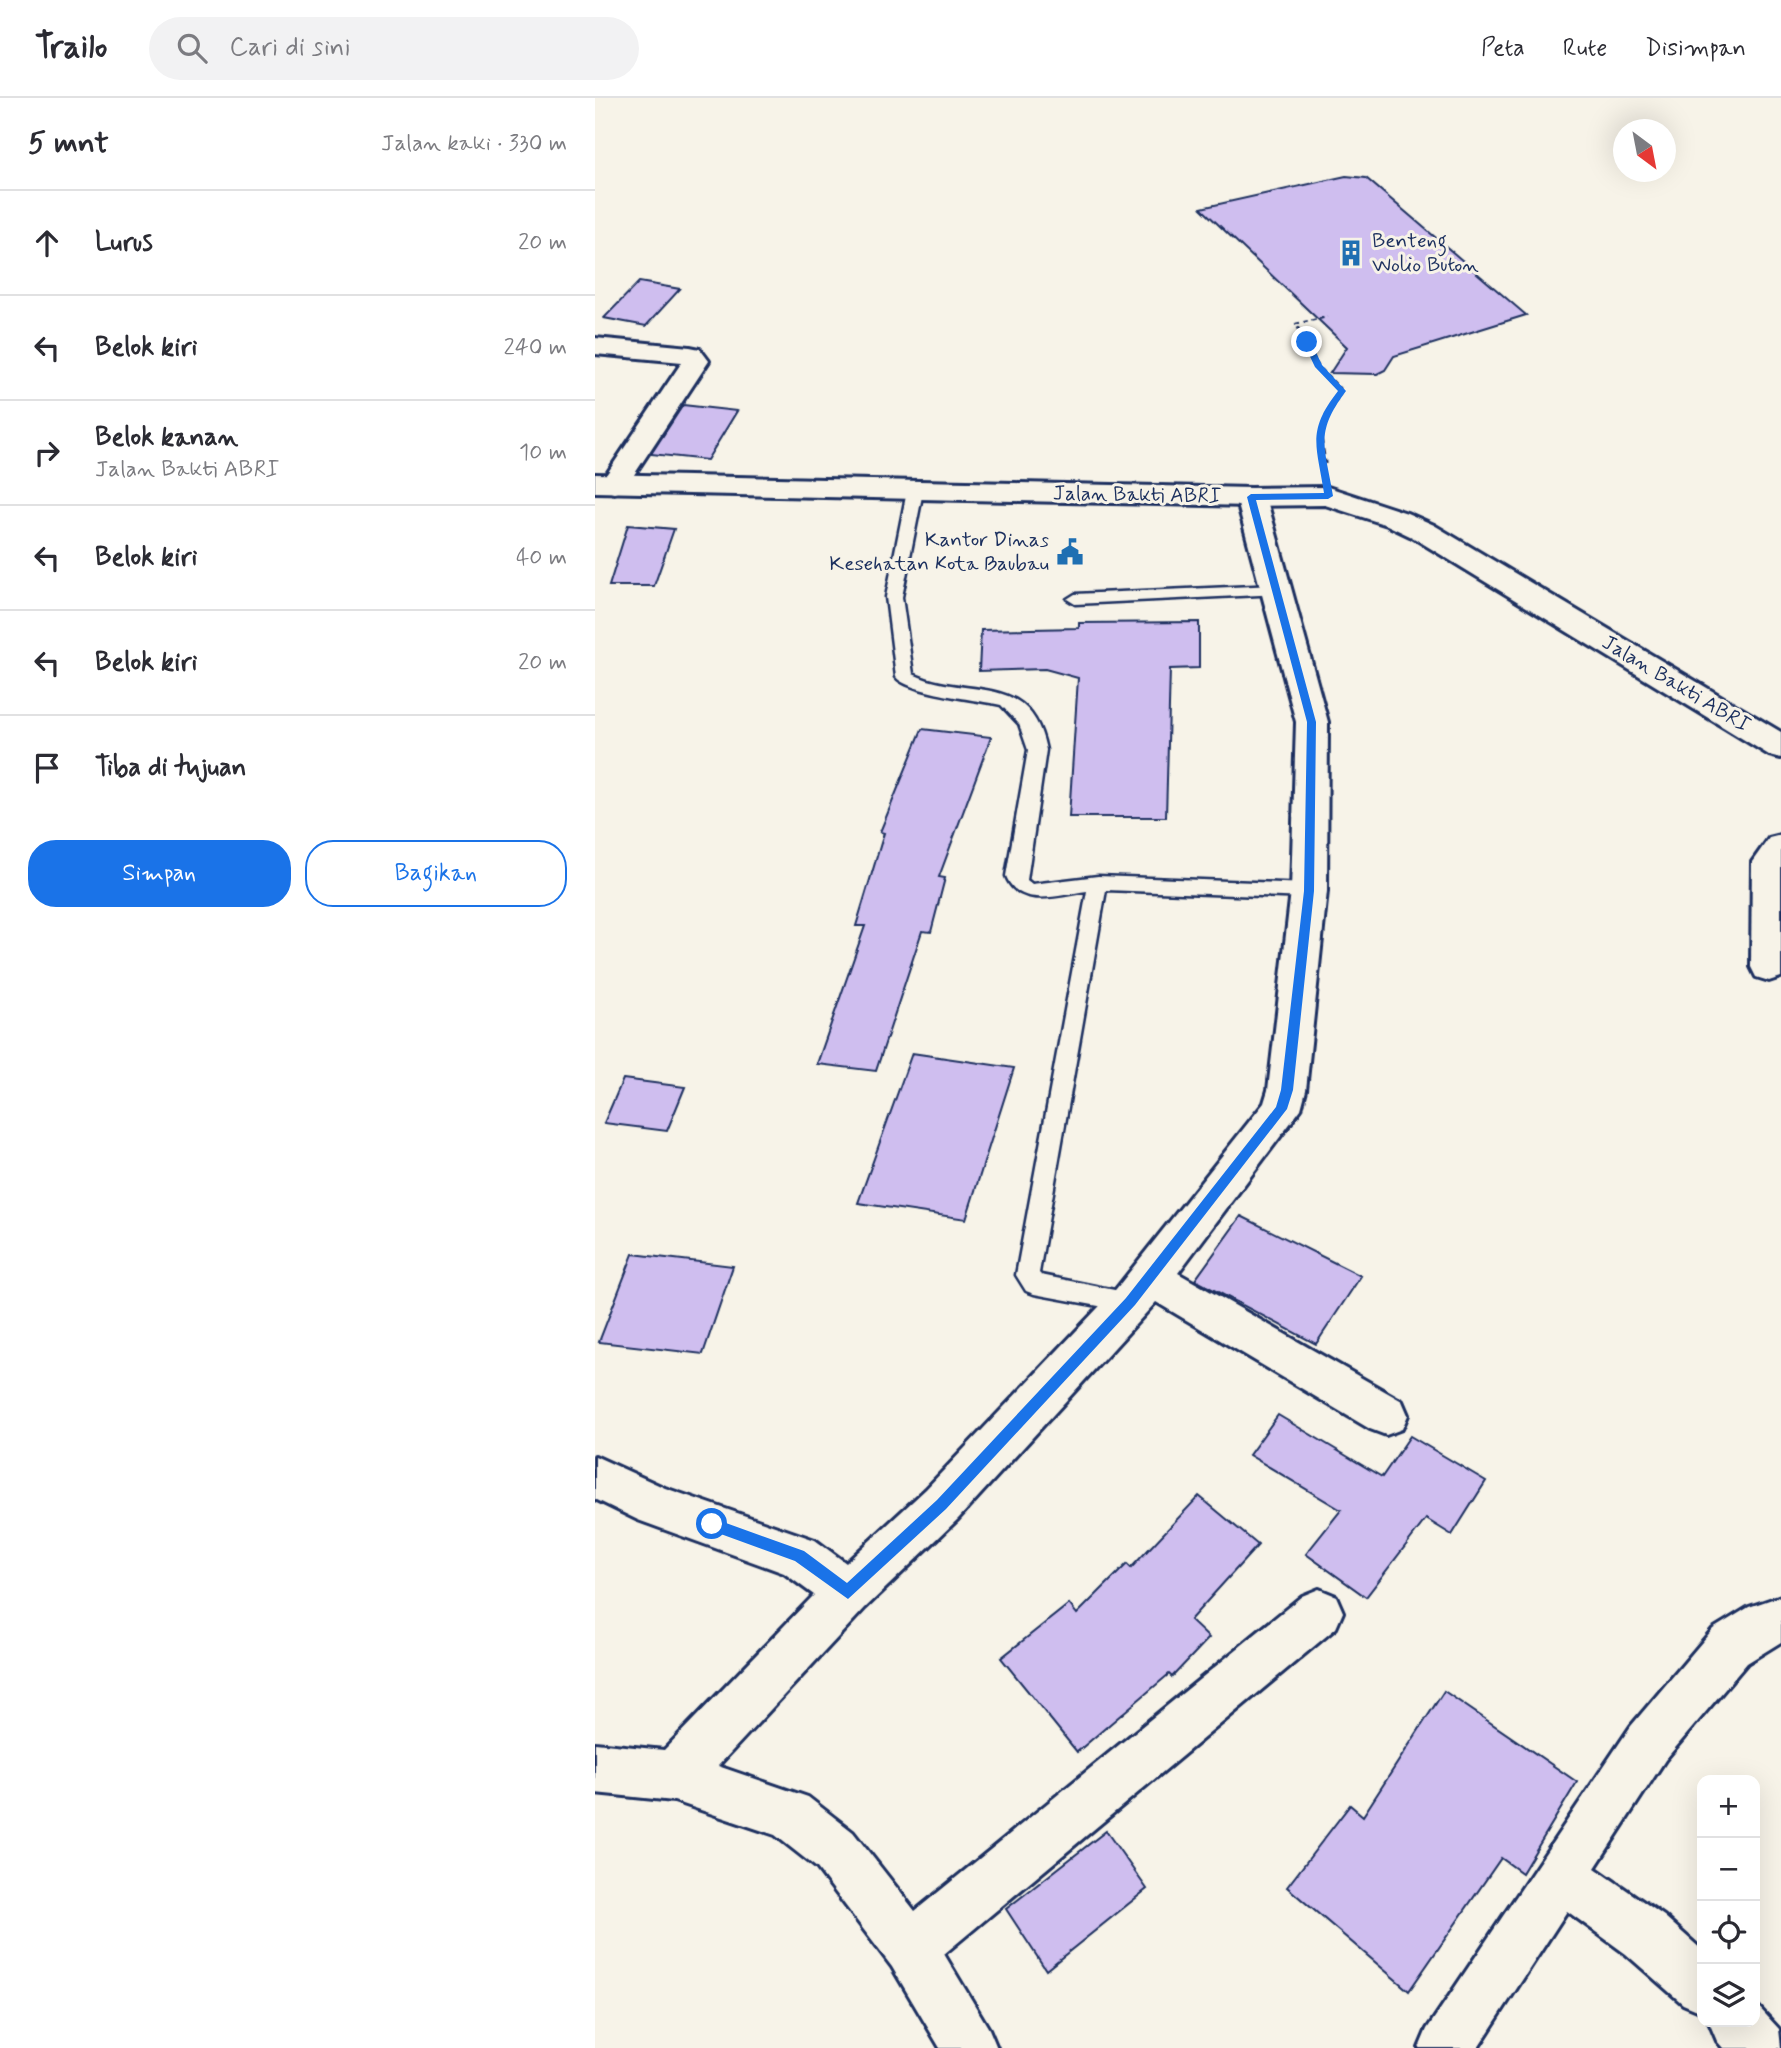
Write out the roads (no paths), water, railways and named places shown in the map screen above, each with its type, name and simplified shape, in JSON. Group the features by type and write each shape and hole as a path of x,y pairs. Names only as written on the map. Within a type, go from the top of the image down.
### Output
{"street":[{"path":"595,345 690,355 696,361 605,484"},
{"name":"Jalan Bakti ABRI","path":"605,484 1251,497 1328,496 1397,519 1423,531 1781,747"},
{"path":"674,1776 848,1592 942,1504 1140,1289 1281,1109 1287,1090 1309,891 1312,722 1251,497"},
{"path":"1769,967 1770,862 1781,847"},
{"path":"1140,1289 1386,1415"},
{"path":"595,1478 654,1505 799,1556 848,1592"},
{"path":"911,1948 1319,1612"},
{"path":"1446,2048 1648,1743 1730,1646 1766,1623 1781,1619"},
{"path":"595,1768 674,1776 790,1815 835,1850 911,1948 970,2048"},
{"path":"1561,1874 1600,1905 1645,1935 1697,1981"},
{"path":"1741,2027 1760,2048"}],"lane":[{"path":"915,491 894,597 904,674 913,681 998,698 1015,706 1036,738 1037,750 1016,876 1019,884 1029,891 1098,883 1309,891"},
{"path":"1075,599 1276,590"},
{"path":"1098,883 1027,1275 1034,1284 1140,1289"}],"place":[{"name":"Benteng Wolio Buton","path":"1351,253"},
{"name":"Kantor Dinas Kesehatan Kota Baubau","path":"1070,552"}]}
